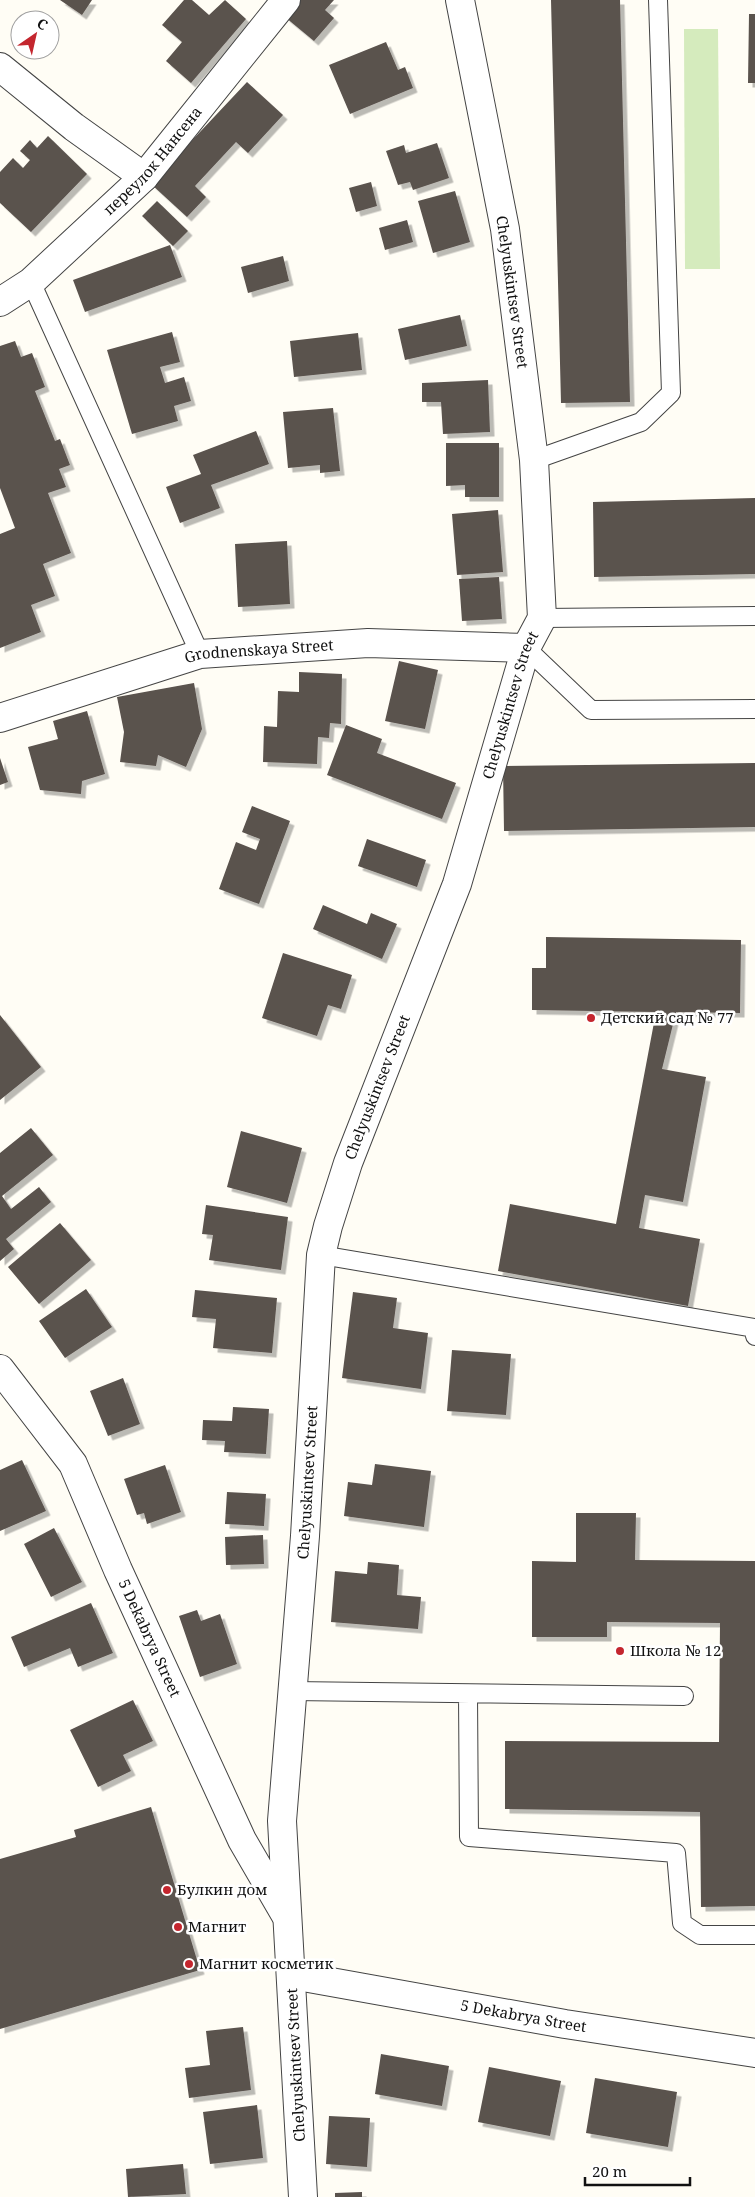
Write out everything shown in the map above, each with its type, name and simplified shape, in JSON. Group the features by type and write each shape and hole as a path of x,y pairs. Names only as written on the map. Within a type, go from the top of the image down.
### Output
{"street":[{"name":"переулок Нансена","path":"0,302 31,282 144,177 286,0"},
{"name":"Chelyuskintsev Street","path":"303,2197 282,1821 305,1536 321,1255 348,1163 457,884 526,648 542,618 534,460 505,228 460,0"},
{"path":"0,67 74,126 144,177"},
{"name":"Grodnenskaya Street","path":"0,718 200,654 368,643 526,648"},
{"name":"5 Dekabrya Street","path":"0,1369 73,1464 118,1570 242,1840 287,1917"},
{"name":"5 Dekabrya Street","path":"292,1975 565,2024 755,2053"}],"lane":[{"path":"534,460 641,422 670,393 658,0"},
{"path":"31,282 200,654"},
{"path":"542,618 755,616"},
{"path":"526,648 591,710 755,709"},
{"path":"321,1255 754,1328 755,1336"},
{"path":"292,1691 684,1696"},
{"path":"468,1694 469,1837 676,1853 682,1923 700,1935 755,1935"}],"green space":[{"path":"684,29 718,29 720,269 685,269"}],"building":[{"path":"60,0 92,0 82,15"},
{"path":"184,0 192,0 209,15 225,0 246,19 191,83 166,61 182,42 162,25"},
{"path":"300,0 334,0 325,10 334,18 314,41 285,17"},
{"path":"551,0 620,0 630,402 561,403"},
{"path":"749,14 755,14 755,83 748,83"},
{"path":"386,42 398,70 405,67 413,88 350,114 329,65"},
{"path":"247,82 283,115 248,153 236,142 195,186 206,197 187,217 151,184"},
{"path":"48,136 87,174 31,232 0,203 0,172 13,158 23,168 30,160 20,151 30,140 37,148"},
{"path":"437,143 449,178 413,190 410,182 398,185 386,151 404,145 406,153"},
{"path":"371,182 377,206 356,212 349,188"},
{"path":"455,191 470,242 433,253 418,201"},
{"path":"157,201 188,231 173,246 142,216"},
{"path":"407,220 413,242 385,250 379,228"},
{"path":"170,245 182,277 85,312 73,280"},
{"path":"283,256 289,281 248,293 241,267"},
{"path":"460,315 467,346 405,360 398,329"},
{"path":"172,332 180,362 160,367 165,383 184,377 191,401 174,406 178,421 132,434 107,350"},
{"path":"358,333 362,370 294,377 290,341"},
{"path":"15,341 21,357 32,353 45,387 35,391 55,441 60,439 70,465 59,469 66,487 48,493 71,553 43,564 55,596 31,605 41,632 0,648 0,534 15,528 0,488 0,346"},
{"path":"488,380 490,432 443,434 441,402 422,402 422,383"},
{"path":"333,408 340,471 320,473 320,465 288,468 283,412"},
{"path":"256,431 269,464 211,485 220,508 180,523 166,487 201,474 193,455"},
{"path":"446,443 499,443 499,497 465,497 465,485 446,486"},
{"path":"755,498 755,574 594,577 593,502"},
{"path":"498,510 503,572 457,575 452,514"},
{"path":"287,541 290,604 238,607 235,544"},
{"path":"499,577 502,619 462,621 459,579"},
{"path":"399,661 438,670 425,729 385,721"},
{"path":"299,672 342,674 341,724 330,723 329,738 318,737 317,764 263,762 264,726 277,727 278,691 299,692"},
{"path":"194,683 202,729 186,767 158,755 156,766 120,762 124,732 117,697"},
{"path":"87,711 105,774 82,781 81,794 40,790 28,747 58,739 53,721"},
{"path":"346,725 382,739 377,753 456,783 442,819 327,775"},
{"path":"0,758 8,782 0,785"},
{"path":"755,763 755,827 504,831 503,766"},
{"path":"252,806 290,821 259,904 219,889 236,842 256,850 260,839 242,832"},
{"path":"367,839 426,860 417,887 358,866"},
{"path":"323,905 367,924 371,913 397,924 382,959 313,929"},
{"path":"546,937 741,940 740,1013 676,1012 662,1069 706,1077 683,1202 645,1195 639,1228 700,1239 688,1306 498,1271 510,1204 616,1224 656,1012 532,1010 532,968 546,968"},
{"path":"283,953 352,975 341,1009 328,1005 317,1036 262,1018"},
{"path":"0,1015 41,1067 0,1100"},
{"path":"31,1128 53,1155 2,1196 11,1209 39,1187 51,1202 6,1239 14,1249 0,1261 0,1153"},
{"path":"241,1131 302,1148 287,1203 227,1187"},
{"path":"206,1205 288,1217 281,1270 209,1260 213,1235 202,1234"},
{"path":"60,1223 91,1260 39,1304 8,1267"},
{"path":"86,1289 112,1327 65,1358 39,1321"},
{"path":"195,1290 277,1298 272,1353 213,1348 216,1319 192,1317"},
{"path":"353,1292 397,1298 393,1328 428,1333 421,1389 342,1378"},
{"path":"452,1350 511,1354 506,1415 447,1411"},
{"path":"123,1378 140,1424 108,1436 90,1391"},
{"path":"233,1407 269,1409 266,1454 224,1452 225,1441 202,1440 203,1420 232,1421"},
{"path":"22,1460 46,1511 0,1531 0,1470"},
{"path":"375,1464 431,1471 424,1527 344,1516 348,1482 372,1485"},
{"path":"165,1465 181,1512 147,1524 144,1513 137,1515 124,1479"},
{"path":"227,1492 266,1494 264,1526 225,1524"},
{"path":"576,1513 636,1513 635,1560 755,1561 755,1906 701,1907 700,1812 505,1809 505,1741 719,1742 720,1623 607,1622 607,1637 532,1637 532,1561 576,1562"},
{"path":"54,1528 82,1582 51,1597 24,1544"},
{"path":"263,1535 264,1564 226,1565 225,1537"},
{"path":"368,1562 399,1565 397,1595 421,1597 418,1629 331,1622 335,1571 367,1574"},
{"path":"91,1603 113,1653 78,1667 70,1648 24,1667 11,1637"},
{"path":"197,1610 201,1621 220,1614 237,1664 200,1677 179,1616"},
{"path":"133,1700 153,1741 123,1755 131,1771 98,1787 70,1730"},
{"path":"151,1807 200,1970 0,2029 0,1859 76,1837 74,1830"},
{"path":"243,2027 251,2090 189,2098 185,2068 210,2065 206,2031"},
{"path":"381,2054 449,2066 442,2106 375,2094"},
{"path":"489,2067 561,2081 550,2136 478,2122"},
{"path":"595,2078 677,2092 668,2147 586,2133"},
{"path":"257,2105 263,2158 210,2164 203,2112"},
{"path":"329,2116 370,2118 367,2167 326,2164"},
{"path":"183,2164 186,2194 128,2197 126,2169"},
{"path":"362,2192 362,2197 335,2197 335,2193"}],"place":[{"name":"Детский сад № 77","path":"591,1018"},
{"name":"Школа № 12","path":"620,1651"},
{"name":"Булкин дом","path":"167,1890"},
{"name":"Магнит","path":"178,1927"},
{"name":"Магнит косметик","path":"189,1964"}]}
